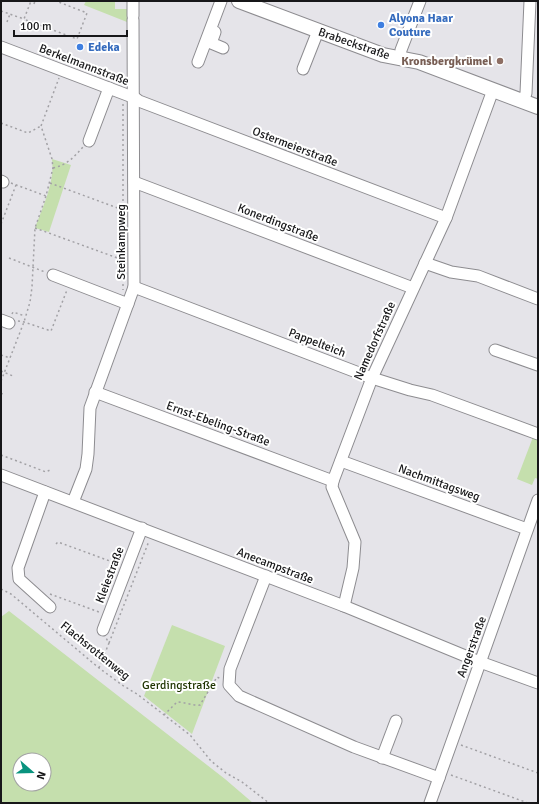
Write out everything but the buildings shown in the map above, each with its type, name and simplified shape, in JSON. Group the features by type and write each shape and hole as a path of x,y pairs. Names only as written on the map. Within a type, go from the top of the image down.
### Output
{"main road":[{"name":"Brabeckstraße","path":"239,1 383,55 419,62 538,107"}],"street":[{"name":"Steinkampweg","path":"74,502 86,469 90,408 125,303 134,287 135,98 133,1"},
{"path":"198,62 221,1"},
{"path":"223,48 211,43 227,1"},
{"path":"400,59 401,50 420,1"},
{"path":"523,102 526,93 530,1"},
{"path":"303,69 318,31"},
{"name":"Berkelmannstraße","path":"1,47 135,98"},
{"path":"89,141 109,88"},
{"name":"Namedorfstraße","path":"333,481 372,378 446,218 493,90"},
{"name":"Ostermeierstraße","path":"135,98 139,101 446,218"},
{"name":"Konerdingstraße","path":"134,182 413,288"},
{"path":"425,263 451,272 478,276 538,299"},
{"path":"53,275 125,303"},
{"name":"Pappelteich","path":"134,287 372,378 432,395 538,434"},
{"path":"495,350 538,365"},
{"name":"Ernst-Ebeling-Straße","path":"95,392 333,481"},
{"name":"Nachmittagsweg","path":"341,461 527,529"},
{"name":"Anecampstraße","path":"1,474 344,606 480,662 538,683"},
{"path":"333,481 332,487 355,542 354,568 344,606"},
{"path":"45,492 23,552 18,568 18,574 19,579 50,607"},
{"name":"Angerstraße","path":"430,803 527,529 537,506"},
{"name":"Kleiestraße","path":"103,630 127,567 147,530"},
{"path":"266,576 230,669 229,685 239,696 382,758 440,775"},
{"path":"382,758 396,721"}],"path":[{"path":"56,1 87,13"},
{"path":"22,28 32,2"},
{"path":"1,11 78,40 89,9"},
{"path":"7,22 10,14"},
{"path":"1,381 24,322 31,294 35,228 50,183 53,168 52,159 41,126 62,70"},
{"path":"122,93 123,260 125,303"},
{"path":"1,123 28,133 41,126"},
{"path":"53,168 61,166 72,160 89,141"},
{"path":"2,181 46,196"},
{"path":"50,183 123,210"},
{"path":"1,224 16,185"},
{"path":"35,228 123,260"},
{"path":"9,258 53,275"},
{"path":"24,322 51,331 71,282"},
{"path":"1,355 10,358"},
{"path":"1,371 13,376"},
{"path":"1,394 6,396"},
{"path":"1,455 46,472 52,469"},
{"path":"99,668 109,643 147,530"},
{"path":"56,544 58,542 127,567"},
{"name":"Flachsrottenweg","path":"1,588 11,594 99,668 137,694 190,735 211,761 269,803"},
{"path":"47,593 108,616"},
{"path":"103,630 109,643"},
{"path":"164,715 177,702 198,706 217,677 229,681"},
{"path":"452,742 538,773"},
{"path":"440,775 528,803"}],"green space":[{"path":"86,1 115,1 115,9 127,9 127,22 84,5"},
{"path":"52,159 71,165 49,232 35,228 45,203 50,185 52,176"},
{"path":"533,437 538,439 538,479 535,478 532,485 517,479"},
{"path":"9,611 225,779 253,803 1,803 1,617"},
{"name":"Gerdingstraße","path":"172,625 225,646 192,734 144,696"}],"place":[{"name":"Alyona Haar Couture","path":"381,25"},
{"name":"Edeka","path":"80,47"},
{"name":"Kronsbergkrümel","path":"500,61"}]}
